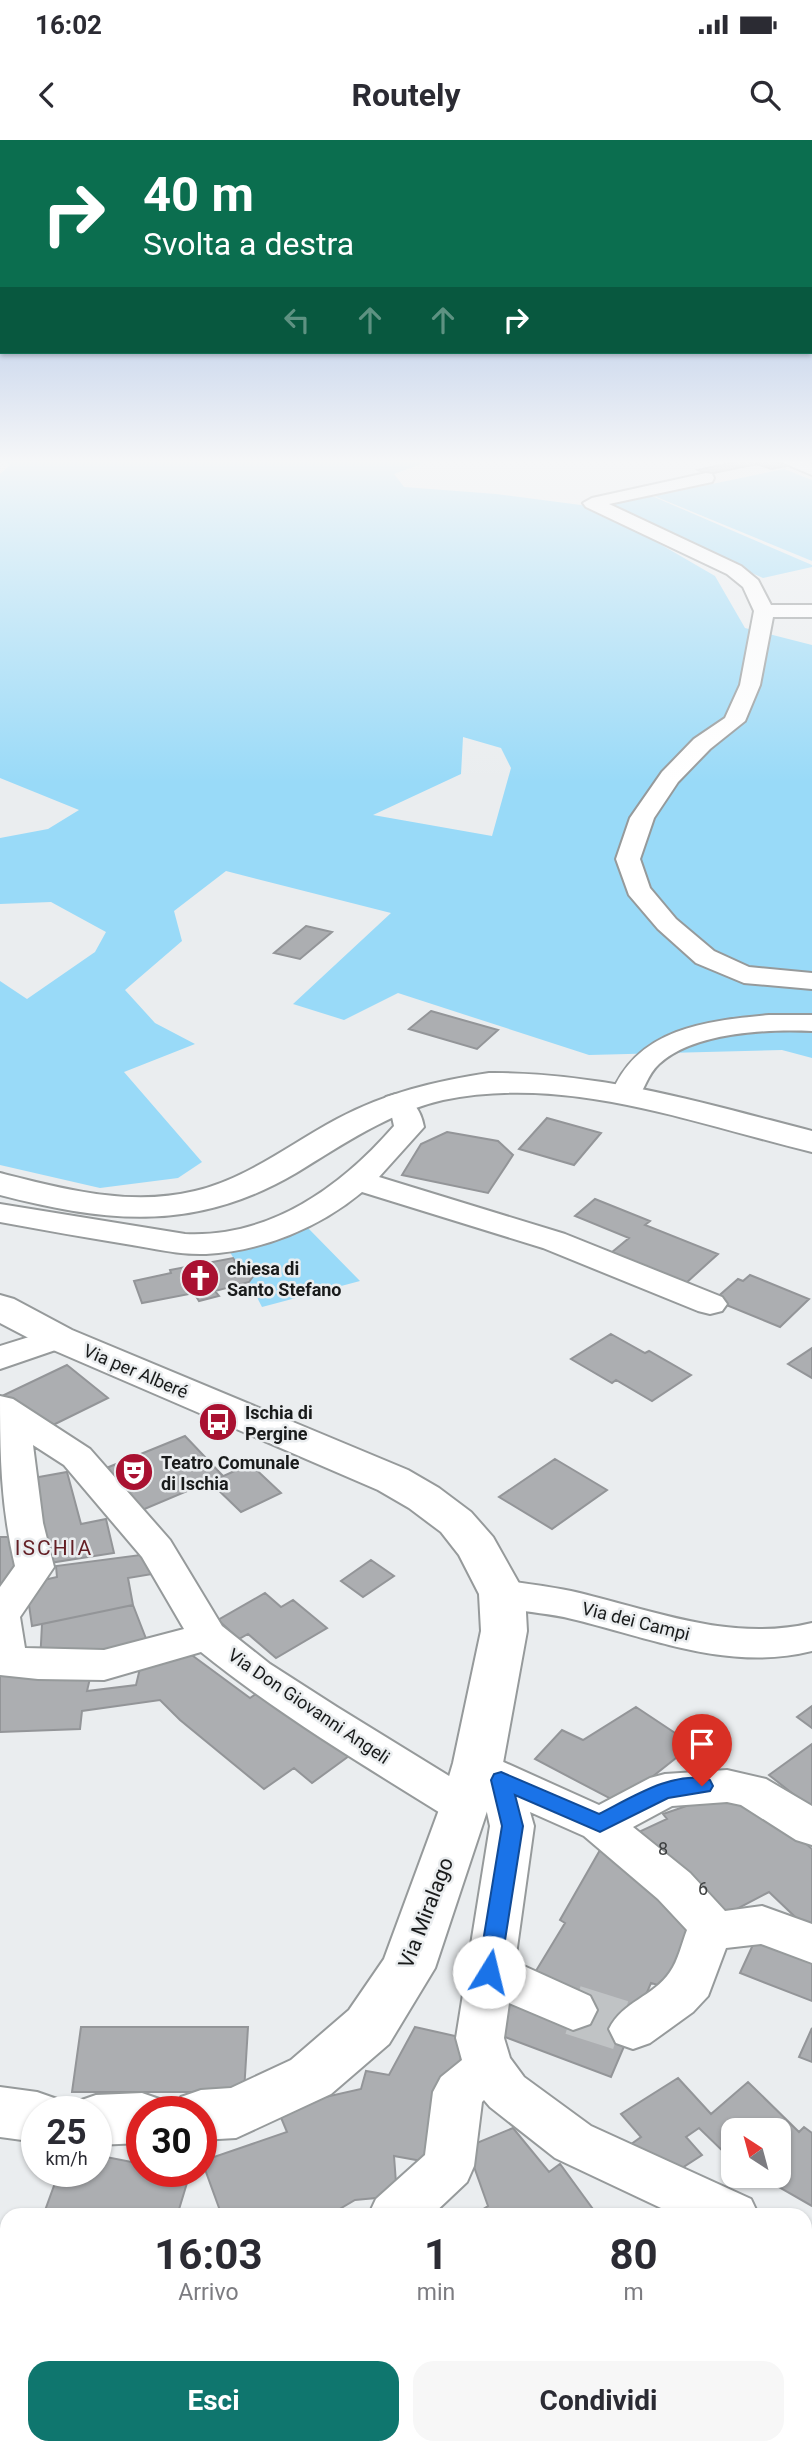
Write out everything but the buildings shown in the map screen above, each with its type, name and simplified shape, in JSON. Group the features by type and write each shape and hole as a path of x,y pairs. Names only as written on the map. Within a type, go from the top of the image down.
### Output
{"street":[{"path":"728,567 751,584 764,611 750,685 734,721 702,744 670,776 642,818 628,859 638,890 667,924 705,957 744,975 812,981"},
{"path":"764,611 812,611"},
{"path":"610,1092 669,1045 690,1036 733,1026 812,1023"},
{"path":"0,1184 69,1203 110,1209 178,1205 222,1195 260,1178 375,1111 441,1090 491,1083 519,1082 610,1092 812,1142"},
{"path":"0,1213 172,1242 206,1244 269,1233 298,1222 322,1208 356,1180 410,1127 407,1115 396,1103"},
{"path":"356,1180 554,1241 710,1304"},
{"name":"Via per Alberé","path":"0,1307 58,1338 393,1480 424,1498 456,1522 477,1548 502,1594 504,1631 481,1783"},
{"path":"0,1358 58,1338"},
{"path":"5,1411 12,1527 35,1567 0,1616 3,1660 38,1664 104,1665 208,1636"},
{"name":"Via Don Giovanni Angeli","path":"5,1411 77,1457 156,1549 208,1636 256,1674 322,1718 481,1783 600,1824 674,1886 710,1926"},
{"name":"Via dei Campi","path":"502,1594 567,1604 672,1634 763,1645 802,1641 812,1637"},
{"path":"481,1783 512,1826 480,2038 497,2080 573,2142 716,2208"},
{"name":"Via Miralago","path":"217,2114 236,2113 310,2077 369,2027 408,1968 481,1783"},
{"path":"600,1824 664,1790 727,1786 751,1791 812,1828"},
{"path":"633,2029 676,1998 691,1982 710,1926 732,1931 762,1925 812,1944"},
{"path":"489,1972 573,2010"},
{"path":"403,2208 449,2166 458,2092 497,2080"},
{"path":"0,2112 21,2115"}],"shaded area":[{"path":"0,567 699,567 715,576 745,628 812,645 812,1058 782,1050 589,1055 398,993 344,1020 293,1004 391,913 226,871 174,911 182,941 125,990 155,1023 195,1044 124,1072 202,1162 178,1178 100,1188 0,1165 0,981 27,999 95,952 106,932 51,902 0,904 0,838 48,829 79,810 0,778","holes":["463,737 501,748 511,768 492,836 373,815 461,774"]},
{"path":"738,567 812,567 812,567 763,578"},
{"path":"308,1228 360,1281 262,1307 249,1282 254,1275 239,1267 228,1249"}],"tunnel":[{"path":"573,2010 633,2029"}],"place":[{"name":"chiesa di Santo Stefano","path":"200,1278"},
{"name":"Ischia di Pergine","path":"218,1422"},
{"name":"Teatro Comunale di Ischia","path":"134,1472"}],"district":[{"name":"ISCHIA","path":"54,1548"}],"route":[{"path":"489,1972 512,1826 501,1780 600,1824 664,1790 702,1786"}]}
